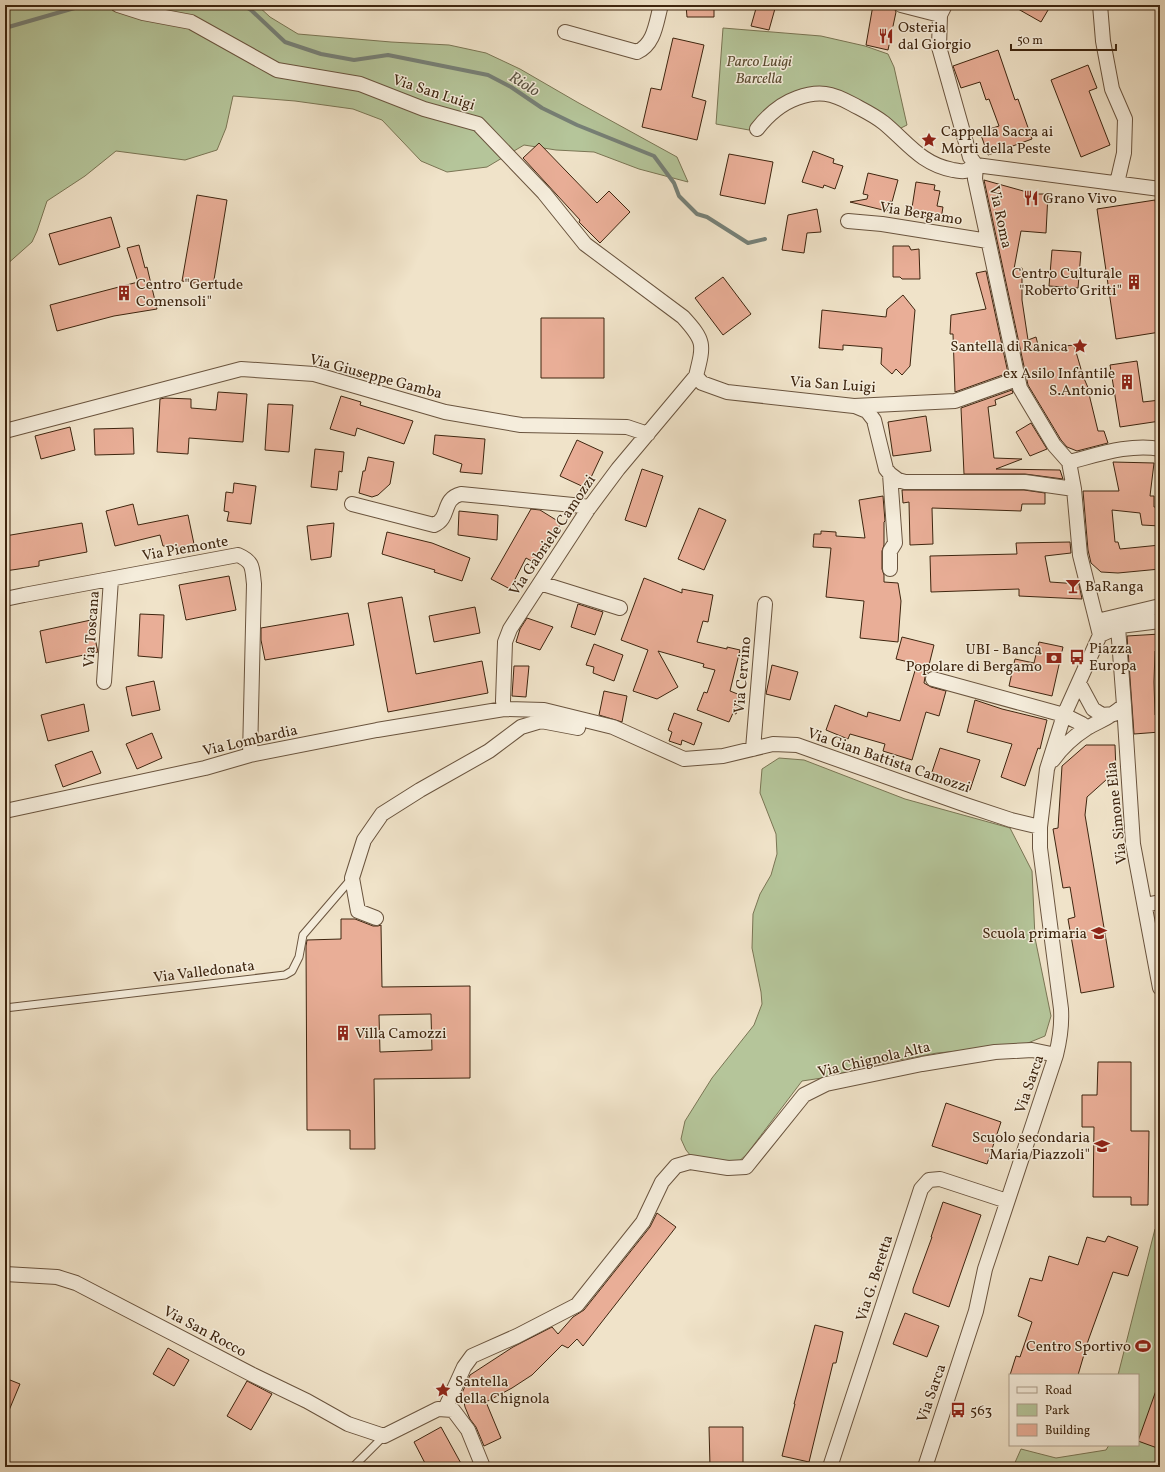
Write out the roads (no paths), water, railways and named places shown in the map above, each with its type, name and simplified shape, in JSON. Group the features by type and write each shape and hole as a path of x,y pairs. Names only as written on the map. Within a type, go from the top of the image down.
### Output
{"street":[{"name":"Via San Luigi","path":"118,5 143,13 191,22 277,70 360,84 424,109 478,124 544,193 585,244 683,317 695,330 701,340 702,349 696,376 676,399"},
{"path":"565,32 637,52 643,49 652,37 661,5"},
{"path":"901,5 942,10"},
{"path":"1100,5 1103,41 1112,89 1125,119 1124,153 1117,183"},
{"name":"Via Roma","path":"942,10 939,47 970,157 976,165 976,179 1017,379 1020,388 1054,445 1069,462"},
{"path":"757,129 766,117 778,108 792,100 817,92 830,94 845,100 873,115 894,131 931,164 946,169 965,171 976,165 1160,189"},
{"name":"Via Bergamo","path":"848,221 882,224 988,241"},
{"name":"Via Giuseppe Gamba","path":"5,430 77,413 241,369 314,374 445,412 521,426 627,427 648,434"},
{"name":"Via San Luigi","path":"696,376 702,383 727,392 854,406 955,401 1017,379"},
{"name":"Via Gabriele Camozzi","path":"504,709 505,642 510,629 589,508 618,469 676,399"},
{"path":"874,420 877,414 888,404"},
{"path":"854,406 867,411 874,420 886,469 898,480 905,482 1025,482 1074,490"},
{"path":"1047,769 1064,715 1100,635 1079,552 1074,490 1069,462 1120,449 1160,449"},
{"path":"890,474 894,543 890,551 890,569"},
{"path":"352,504 434,525 439,523 443,518 449,500 454,496 461,494 583,506 589,508"},
{"name":"Via Piemonte","path":"5,600 238,555 247,559 252,568 254,584 250,755"},
{"name":"Via Toscana","path":"104,682 111,579"},
{"path":"540,583 620,608"},
{"name":"Via Cervino","path":"753,749 765,604"},
{"path":"1097,621 1160,606"},
{"path":"1100,635 1118,627 1160,621"},
{"path":"1118,627 1119,710"},
{"path":"933,679 1064,715 1087,728"},
{"path":"1079,683 1093,709 1102,715 1119,710"},
{"name":"Via Lombardia","path":"5,811 205,768 250,755 377,730 504,709"},
{"name":"Via Gian Battista Camozzi","path":"504,709 544,710 613,727 684,759 724,756 774,744 797,745 972,807 1040,827"},
{"path":"1047,769 1068,742 1087,728 1119,710"},
{"name":"Via Simone Elia","path":"1119,710 1133,844 1160,988"},
{"path":"376,918 358,912 352,878 364,840 382,814 420,790 489,751 521,727 541,721 598,732 613,727"},
{"name":"Via Sarca","path":"925,1467 976,1311 985,1269 1056,1055 1062,1028 1061,1010 1041,862 1040,827 1047,769"},
{"path":"1145,905 1160,902"},
{"name":"Via Chignola Alta","path":"445,1409 464,1367 472,1356 517,1336 577,1305 643,1222 662,1182 676,1166 690,1162 728,1168 746,1167 804,1095 826,1084 922,1064 995,1052 1032,1050 1056,1055"},
{"name":"Via G. Beretta","path":"830,1467 921,1189 929,1180 940,1179 1007,1201"},
{"name":"Via San Rocco","path":"5,1274 57,1277 76,1283 348,1424 384,1436"},
{"path":"384,1436 438,1409 453,1410 468,1430 483,1467"}],"lane":[{"name":"Via Valledonata","path":"5,1008 285,975 292,971 299,957 303,936 352,878"},
{"path":"353,1467 384,1436"}],"waterway":[{"name":"Riolo","path":"5,28 85,5"},
{"name":"Riolo","path":"243,5 251,10 285,42 321,54 354,60 388,55 488,75 511,87 542,108 577,125 654,156 674,183 679,196 697,214 707,217 748,243 765,239"}],"place":[{"name":"Osteria dal Giorgio","path":"886,36"},
{"name":"Cappella Sacra ai Morti della Peste","path":"929,140"},
{"name":"Grano Vivo","path":"1031,198"},
{"name":"Centro Culturale \"Roberto Gritti\"","path":"1134,282"},
{"name":"Centro \"Gertude Comensoli\"","path":"124,293"},
{"name":"Santella di Ranica","path":"1080,346"},
{"name":"ex Asilo Infantile S.Antonio","path":"1127,382"},
{"name":"BaRanga","path":"1073,586"},
{"name":"Piazza Europa","path":"1077,657"},
{"name":"UBI - Banca Popolare di Bergamo","path":"1054,658"},
{"name":"Scuola primaria","path":"1099,933"},
{"name":"Villa Camozzi","path":"343,1033"},
{"name":"Scuolo secondaria \"Maria Piazzoli\"","path":"1102,1146"},
{"name":"Centro Sportivo","path":"1143,1346"},
{"name":"Santella della Chignola","path":"443,1390"},
{"name":"563","path":"958,1410"}],"park label":[{"name":"Parco Luigi Barcella","path":"759,70"}]}
